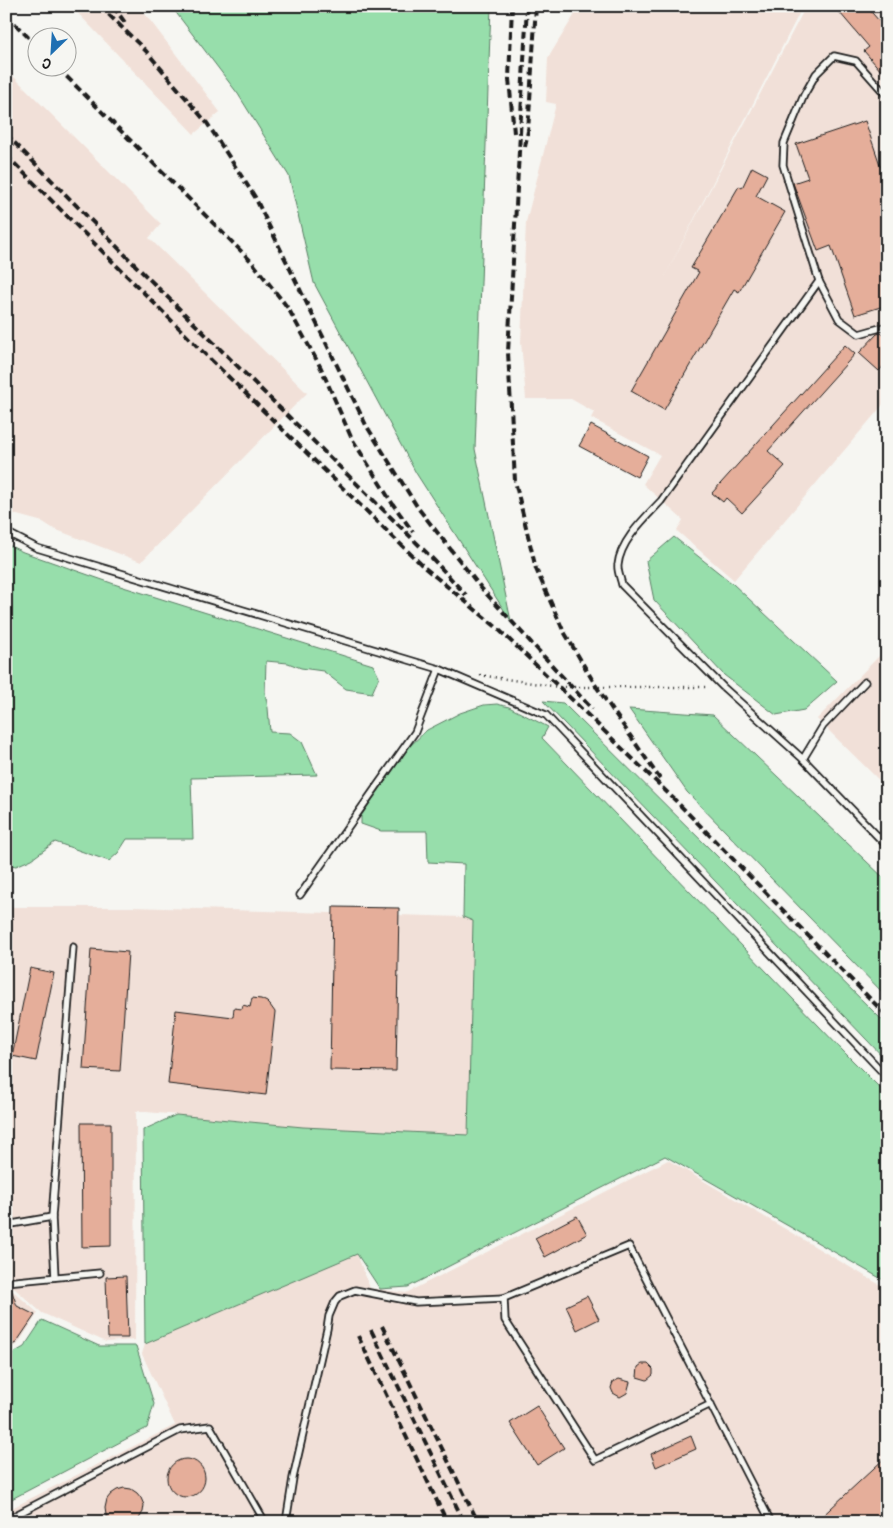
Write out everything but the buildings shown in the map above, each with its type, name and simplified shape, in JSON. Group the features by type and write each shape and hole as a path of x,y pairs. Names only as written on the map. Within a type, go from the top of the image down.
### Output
{"lane":[{"path":"887,96 856,61 834,56 816,74 804,95 784,143 783,165 819,281 839,319 859,334 887,326"},
{"path":"819,281 661,501 644,519 623,547 618,567 622,584 723,687 803,759 887,846"},
{"path":"6,532 37,548 439,669 546,715 887,1077"},
{"path":"300,895 415,732 439,669"},
{"path":"803,759 823,726 865,682"},
{"path":"55,1277 52,1217 72,947"},
{"path":"6,1225 52,1217"},
{"path":"286,1522 293,1478 329,1316 335,1302 348,1292 355,1290 416,1302 504,1298 629,1246 771,1522"},
{"path":"6,1282 100,1273"},
{"path":"504,1298 505,1320 595,1460 710,1404"},
{"path":"6,1520 180,1430 210,1426 265,1522"}],"path":[{"path":"476,674 559,687 723,687"}],"shaded area":[{"path":"71,6 139,6 220,112 194,134"},
{"path":"580,6 803,6 665,276 806,6 873,6 887,23 887,400 734,580 677,531 683,520 643,484 660,455 591,418 594,412 571,399 526,399 521,342 526,222 556,104 546,102 548,58"},
{"path":"6,69 161,224 149,238 307,393 141,562 54,529 43,522 6,512"},
{"path":"887,648 887,788 817,719"},
{"path":"6,907 132,907 463,917 473,921 468,1135 303,1127 136,1111 135,1340 106,1342 42,1313 14,1288 6,1289"},
{"path":"668,1160 887,1289 887,1522 6,1522 6,1511 175,1425 142,1354 145,1344 357,1254 370,1288 406,1293"},
{"path":"13,1291 38,1313 18,1344 6,1351 6,1292"}],"green space":[{"path":"171,6 491,6 475,449 511,621 416,473 314,283 289,176 238,94"},
{"path":"674,537 733,584 837,681 804,710 776,715 724,675 654,600 646,561"},
{"path":"6,544 23,552 117,585 373,665 379,677 372,693 346,689 323,671 301,668 288,663 266,661 265,693 270,732 290,733 302,742 317,775 191,778 193,839 127,839 118,853 109,861 55,842 32,859 16,866 6,864"},
{"path":"543,701 563,703 887,1025 887,1061"},
{"path":"497,704 509,707 548,727 542,738 887,1095 887,1282 665,1156 408,1287 380,1289 357,1254 145,1344 143,1130 176,1115 303,1127 468,1135 473,921 463,917 464,864 428,862 427,831 381,831 361,824 361,816 410,746 427,730 460,713 484,705"},
{"path":"629,709 713,715 887,881 887,997 687,792"},
{"path":"42,1320 99,1346 136,1346 154,1404 147,1428 6,1502 6,1357 24,1347"}],"railway":[{"path":"100,6 146,51 207,123 255,197 366,425 418,508 482,589 592,709"},
{"path":"113,6 126,24"},
{"path":"512,6 509,79 514,133"},
{"path":"527,6 508,352 515,481 536,569 563,630 596,686 660,779"},
{"path":"525,147 528,131 536,6"},
{"path":"6,15 28,37"},
{"path":"68,78 252,262 288,308 321,368 351,437 392,503 413,532"},
{"path":"6,134 139,269 430,556 466,595"},
{"path":"6,155 204,353 425,568 495,626 674,799 887,1016"},
{"path":"382,1326 478,1522"},
{"path":"371,1330 464,1522"},
{"path":"358,1336 447,1522"}]}
